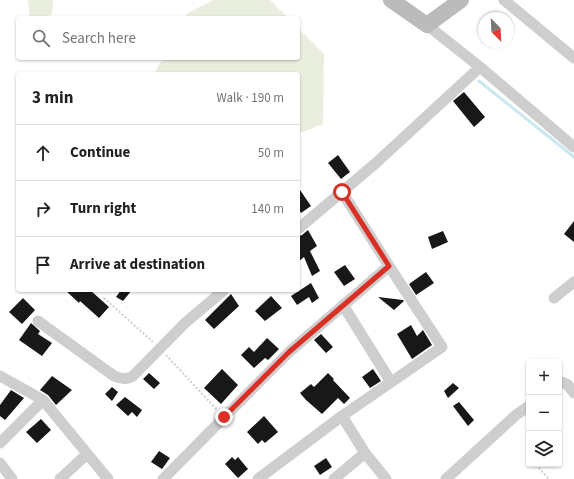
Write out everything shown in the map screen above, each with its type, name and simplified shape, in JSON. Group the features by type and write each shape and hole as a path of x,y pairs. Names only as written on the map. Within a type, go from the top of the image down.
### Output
{"main road":[{"path":"391,0 428,25 461,0"}],"street":[{"path":"504,0 574,58"},
{"path":"428,25 574,147"},
{"path":"300,227 376,163 480,67"},
{"path":"258,479 342,416 442,347 342,192"},
{"path":"163,479 289,352 389,266"},
{"path":"554,298 574,282"},
{"path":"38,321 114,376 127,379 133,376 185,323 222,292"},
{"path":"343,305 391,382"},
{"path":"0,376 43,400 108,479"},
{"path":"562,382 574,393"},
{"path":"0,443 43,400"},
{"path":"446,479 516,415 526,408"},
{"path":"342,416 365,453 386,479"},
{"path":"334,479 365,453"},
{"path":"60,479 87,454"},
{"path":"0,463 12,479"}],"path":[{"path":"538,467 549,479"}],"green space":[{"path":"28,0 53,0 52,14 48,16 30,16"},
{"path":"213,0 270,0 286,16 186,16 188,13"},
{"path":"300,30 324,54 323,124 300,133 300,72 155,72 162,60 300,60"}],"building":[{"path":"464,92 485,117 474,127 453,101"},
{"path":"338,155 350,172 341,179 328,163"},
{"path":"300,190 311,206 301,213 300,211"},
{"path":"574,221 574,242 564,234"},
{"path":"308,230 317,246 310,251 320,271 312,276 304,257 300,260 300,236"},
{"path":"443,231 448,242 432,249 428,237"},
{"path":"345,265 355,279 344,286 334,272"},
{"path":"426,272 434,283 416,295 409,284"},
{"path":"311,283 319,298 312,303 309,297 297,305 291,296 300,292 300,290"},
{"path":"67,292 92,292 109,307 99,318 80,301 79,303"},
{"path":"120,292 130,292 123,301 116,297"},
{"path":"231,294 239,306 214,329 205,320"},
{"path":"271,296 282,308 265,321 255,311"},
{"path":"378,297 403,300 404,301 394,310"},
{"path":"23,298 35,310 22,324 9,312"},
{"path":"31,323 40,331 38,334 52,343 42,356 19,340"},
{"path":"411,325 417,336 423,330 432,345 412,359 397,334"},
{"path":"321,334 333,347 326,353 314,340"},
{"path":"267,338 279,349 268,360 265,358 254,368 241,355 249,347 254,352"},
{"path":"222,369 238,385 221,404 204,388"},
{"path":"373,369 381,381 370,388 362,377"},
{"path":"149,373 160,383 154,389 143,379"},
{"path":"328,373 350,398 344,404 338,398 322,414 300,393 311,384 314,387"},
{"path":"52,376 72,390 56,405 48,395 40,390"},
{"path":"453,383 459,388 448,398 444,391"},
{"path":"112,387 118,392 112,401 105,394"},
{"path":"11,390 24,398 5,420 0,416 0,405"},
{"path":"125,397 142,410 137,417 132,412 128,416 116,405"},
{"path":"459,402 474,420 468,426 453,406"},
{"path":"264,416 278,432 265,443 262,440 258,444 247,432"},
{"path":"41,419 51,430 37,443 26,432"},
{"path":"159,451 170,458 162,469 151,462"},
{"path":"232,457 235,460 238,457 248,469 238,478 225,464"},
{"path":"326,458 332,467 320,475 314,466"}],"waterway":[{"path":"479,81 574,157"}],"route":[{"path":"224,417 289,352 389,266 342,192"}]}
